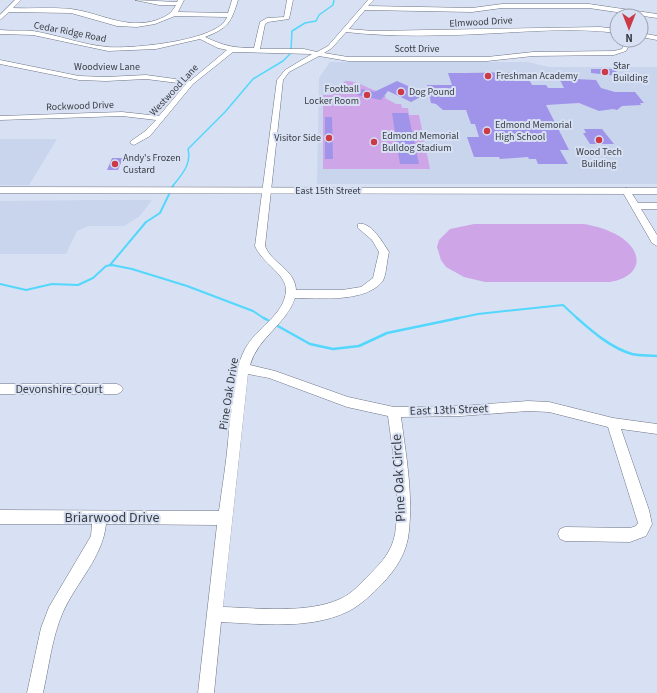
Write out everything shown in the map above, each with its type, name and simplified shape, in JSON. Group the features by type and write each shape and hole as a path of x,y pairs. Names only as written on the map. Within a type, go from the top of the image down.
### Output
{"main road":[{"name":"East 15th Street","path":"0,190 657,191"}],"street":[{"path":"0,18 18,0"},
{"path":"138,0 159,4 180,2"},
{"name":"Cedar Ridge Road","path":"0,32 33,33 91,46 116,49 156,47 200,37 223,27 229,20 235,0"},
{"path":"257,51 262,23 267,20 287,18 290,0"},
{"path":"534,0 538,6"},
{"path":"174,14 180,2"},
{"path":"361,226 376,238 384,252 378,280 364,290 342,294 291,294 291,286 282,271 270,262 261,251 260,242 280,78 287,71 330,47 367,4 477,10 502,6 603,7 657,16"},
{"path":"8,10 71,11 115,24 127,25 153,23 174,14 230,15"},
{"name":"Elmwood Drive","path":"345,30 373,32 480,32 522,29 609,30"},
{"name":"Scott Drive","path":"200,37 220,47 230,50 304,51 348,59 493,59 536,54 614,53 624,50 625,48"},
{"name":"Westwood Lane","path":"134,143 145,137 191,83 230,50"},
{"name":"Woodview Lane","path":"0,62 79,78 149,78 191,83"},
{"name":"Rockwood Drive","path":"0,118 122,114 161,118"},
{"path":"626,191 657,243"},
{"path":"636,206 657,206"},
{"name":"Pine Oak Drive","path":"206,693 224,518 245,369 252,347 258,338 280,315 291,294"},
{"name":"East 13th Street","path":"245,369 257,370 271,374 348,402 394,412 461,411 528,406 549,407 572,411 613,423 657,429"},
{"name":"Devonshire Court","path":"0,389 117,389"},
{"name":"Pine Oak Circle","path":"214,614 308,614 343,606 364,591 380,576 396,557 402,533 403,511 394,412"},
{"path":"565,534 630,535 642,531 645,524 642,510 613,423"},
{"name":"Briarwood Drive","path":"0,517 224,518"},
{"path":"35,693 46,641 57,607 64,591 98,538 100,518"}],"shaded area":[{"name":"Edmond Memorial High School","path":"330,62 528,62 549,67 657,67 657,184 317,184 319,78"},
{"name":"Edmond Memorial Bulldog Stadium","path":"345,81 354,82 383,93 382,95 386,96 385,98 396,104 401,104 402,108 408,108 409,115 419,115 430,169 323,169 323,95 332,95"},
{"path":"0,139 57,139 29,185 0,185"},
{"path":"152,200 140,216 124,226 88,226 77,231 66,254 0,254 0,201"},
{"path":"474,224 584,224 593,226 607,230 619,236 628,243 636,257 636,264 634,270 628,275 610,282 485,282 464,277 446,267 441,260 437,247 439,240 450,229"}],"building":[{"name":"Star Building","path":"591,69 615,69 619,76 591,73"},
{"path":"525,72 532,85 546,85 548,88 564,88 560,80 596,80 601,88 615,92 635,92 644,103 640,103 641,105 622,106 617,110 613,109 599,111 579,103 546,105 569,150 560,150 568,164 538,164 536,159 529,159 528,157 500,159 499,157 474,157 467,137 479,137 475,124 471,124 466,110 443,110 436,104 431,103 427,85 452,85 448,73"},
{"path":"397,81 426,94 411,102 388,91 381,100 357,95 362,89 374,92"},
{"path":"392,113 408,113 419,164 400,164"},
{"name":"Visitor Side","path":"325,117 332,117 333,159 325,159"},
{"name":"Wood Tech Building","path":"584,129 602,129 614,144 590,144 583,133 586,133"},
{"name":"Andy's Frozen Custard","path":"112,158 123,158 118,170 107,170"}],"waterway":[{"path":"291,50 292,31 305,23 316,21 319,15 333,5 334,0"},
{"path":"172,187 185,170 189,155 188,149 225,112 253,79 283,61 291,53"},
{"path":"110,265 146,222 160,213 173,186"},
{"path":"0,284 26,290 52,284 78,285 93,278 106,266 112,265 132,269 187,286 253,311 265,319"},
{"path":"454,319 478,314 563,305 578,319"},
{"path":"264,318 271,322"},
{"path":"276,325 310,344 333,349 359,346 387,333 459,318"},
{"path":"577,318 596,334 617,348 632,354 657,356"}],"place":[{"name":"Star Building","path":"605,72"},
{"name":"Freshman Academy","path":"488,76"},
{"name":"Dog Pound","path":"401,92"},
{"name":"Football Locker Room","path":"367,95"},
{"name":"Edmond Memorial High School","path":"487,131"},
{"name":"Visitor Side","path":"329,138"},
{"name":"Wood Tech Building","path":"599,140"},
{"name":"Edmond Memorial Bulldog Stadium","path":"374,142"},
{"name":"Andy's Frozen Custard","path":"115,164"}]}
